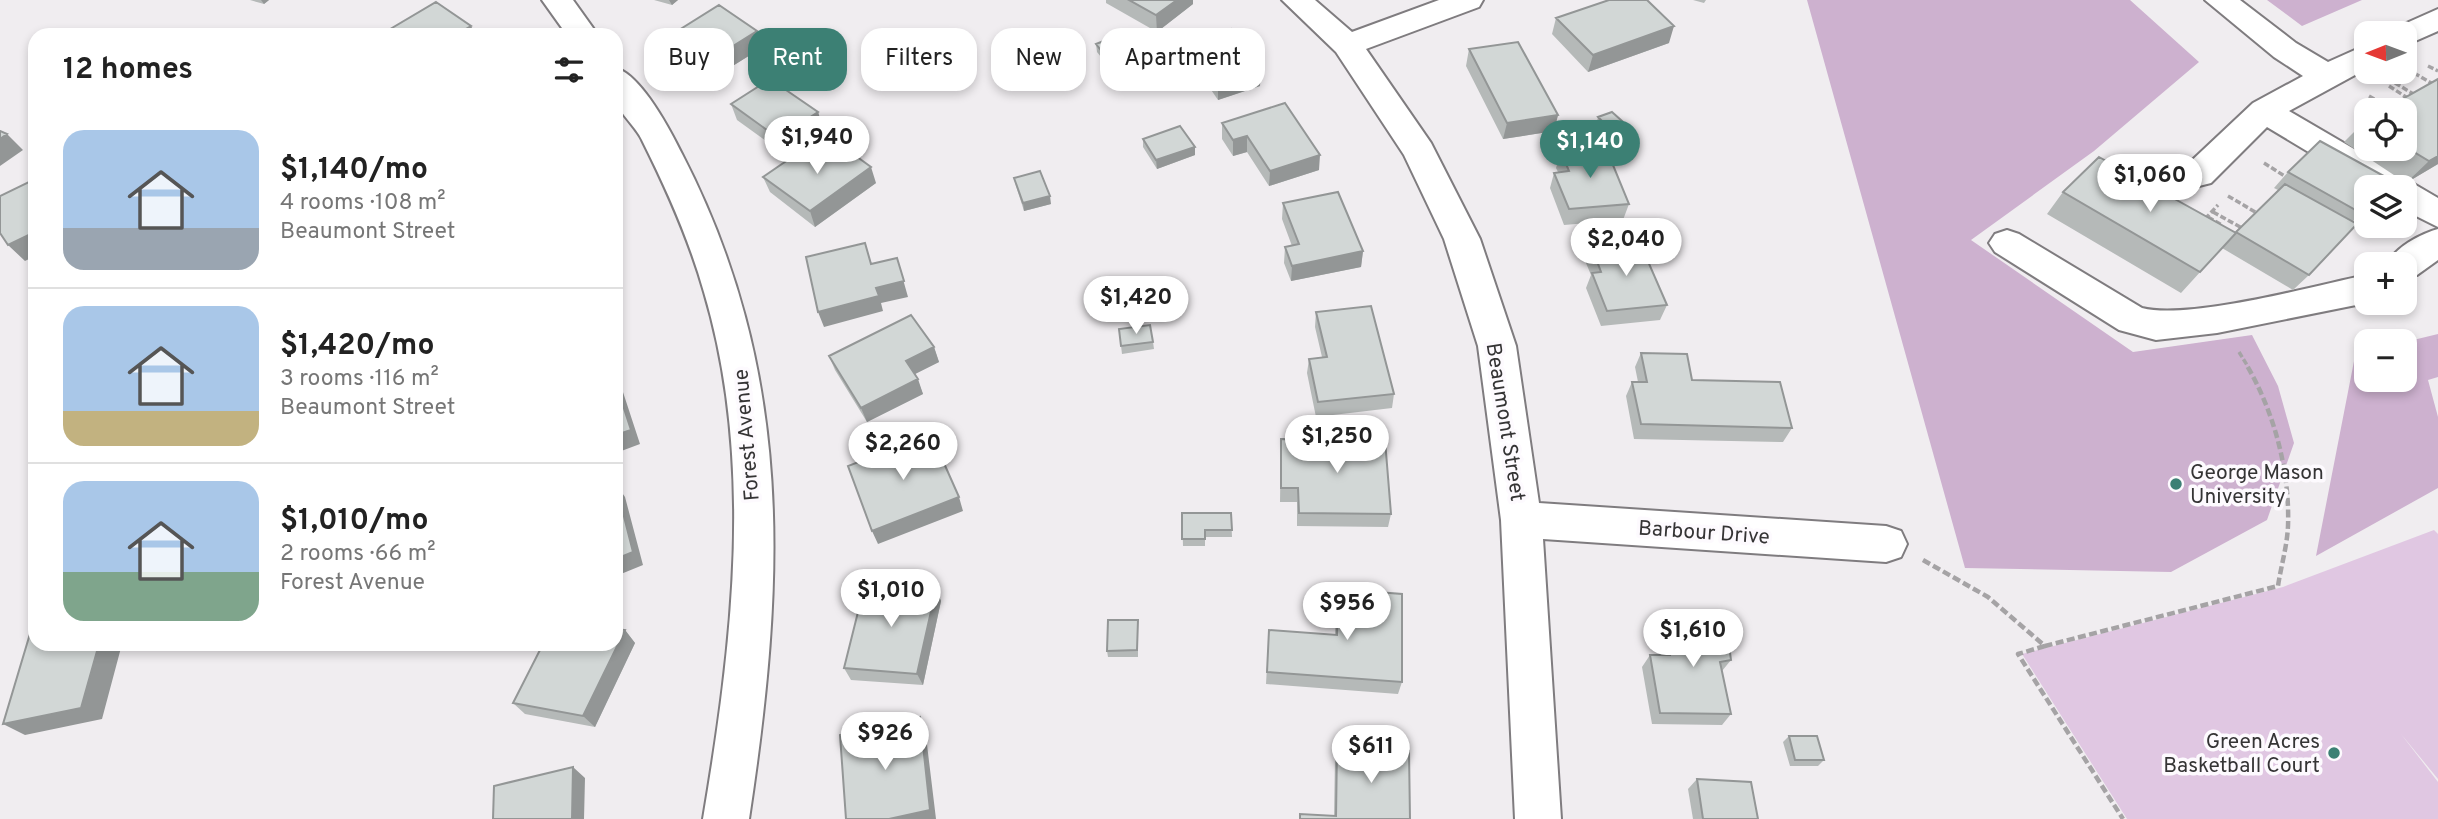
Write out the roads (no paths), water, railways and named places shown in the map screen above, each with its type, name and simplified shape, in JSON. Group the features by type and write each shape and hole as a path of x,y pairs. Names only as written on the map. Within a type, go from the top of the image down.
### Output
{"street":[{"path":"557,0 578,28"},
{"name":"Beaumont Street","path":"1297,0 1347,45 1419,151 1462,239 1497,346 1521,520 1538,819"},
{"path":"1347,45 1468,0"},
{"path":"2220,0 2285,50 2326,75"},
{"path":"2417,30 2438,19"},
{"path":"2199,174 2264,111 2354,61"},
{"name":"Forest Avenue","path":"623,88 653,129 695,210 722,287 738,352 747,413 754,524 752,618 741,724 726,819"},
{"path":"2264,111 2373,175"},
{"path":"2417,202 2438,214"},
{"path":"2417,256 2438,242"},
{"path":"2007,243 2132,320 2156,326 2217,319 2354,291"},
{"name":"Barbour Drive","path":"1521,520 1886,544"}],"place":[{"name":"George Mason University","path":"2176,484"},
{"name":"Green Acres Basketball Court","path":"2334,753"}]}
